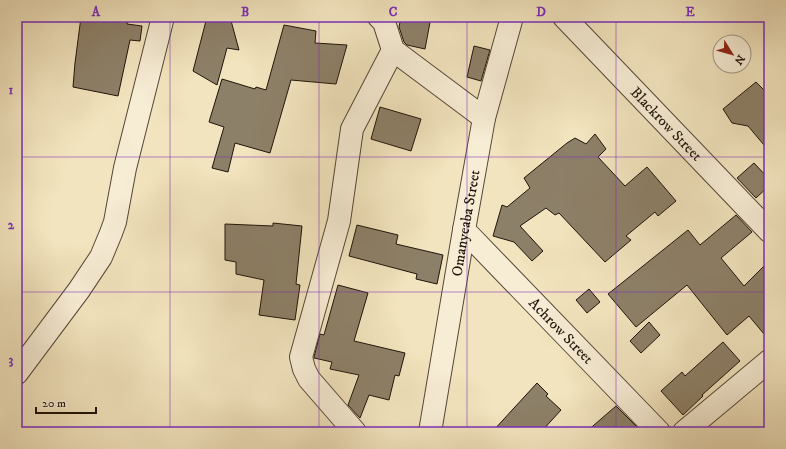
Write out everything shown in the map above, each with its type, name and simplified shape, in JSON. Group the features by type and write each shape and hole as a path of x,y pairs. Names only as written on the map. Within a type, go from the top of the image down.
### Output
{"street":[{"path":"17,373 101,258 115,222 125,168 163,17"},
{"path":"379,17 384,22 393,50 484,118"},
{"name":"Omanyeaba Street","path":"430,432 484,118 512,17"},
{"name":"Blackrow Street","path":"564,17 769,231"},
{"path":"355,432 309,380 301,358 339,221 352,129 393,50"},
{"name":"Achrow Street","path":"464,230 659,432"},
{"path":"684,432 769,361"}],"building":[{"path":"81,17 128,17 127,24 142,26 140,41 130,40 118,96 73,87"},
{"path":"207,17 230,17 239,50 227,48 217,85 193,71"},
{"path":"401,17 431,17 425,49 407,45 404,42 399,27"},
{"path":"284,25 316,31 315,43 347,45 336,84 291,80 270,153 235,143 228,172 212,168 224,127 209,122 222,79 255,89 256,87 266,90"},
{"path":"474,46 490,50 481,81 467,77"},
{"path":"756,82 769,95 769,151 748,126 732,123 723,109"},
{"path":"380,107 421,119 411,151 371,139"},
{"path":"595,134 606,149 598,157 625,186 647,167 676,201 658,216 655,212 626,236 631,240 605,262 559,213 555,215 546,208 520,226 543,251 532,261 514,242 493,236 502,205 507,207 530,188 524,178 575,138 586,144"},
{"path":"754,163 769,179 769,186 756,198 737,178"},
{"path":"736,215 752,232 721,258 744,286 769,261 769,340 749,316 727,335 687,285 636,327 608,294 688,230 700,245"},
{"path":"273,223 302,226 296,284 300,285 295,320 259,315 264,280 236,274 236,262 225,260 225,224 273,226"},
{"path":"357,225 398,235 396,244 443,255 437,284 416,279 417,274 349,256"},
{"path":"338,285 368,293 354,341 405,353 399,376 395,375 389,400 369,395 360,418 348,405 359,375 330,369 332,362 314,358 320,334 324,335"},
{"path":"589,289 600,302 587,313 576,300"},
{"path":"649,322 660,335 641,353 630,341"},
{"path":"723,342 740,361 702,395 703,396 683,415 661,391 682,372 685,376"},
{"path":"537,383 548,394 546,396 561,410 541,432 492,432"},
{"path":"616,406 638,428 637,429 639,432 586,432"}]}
